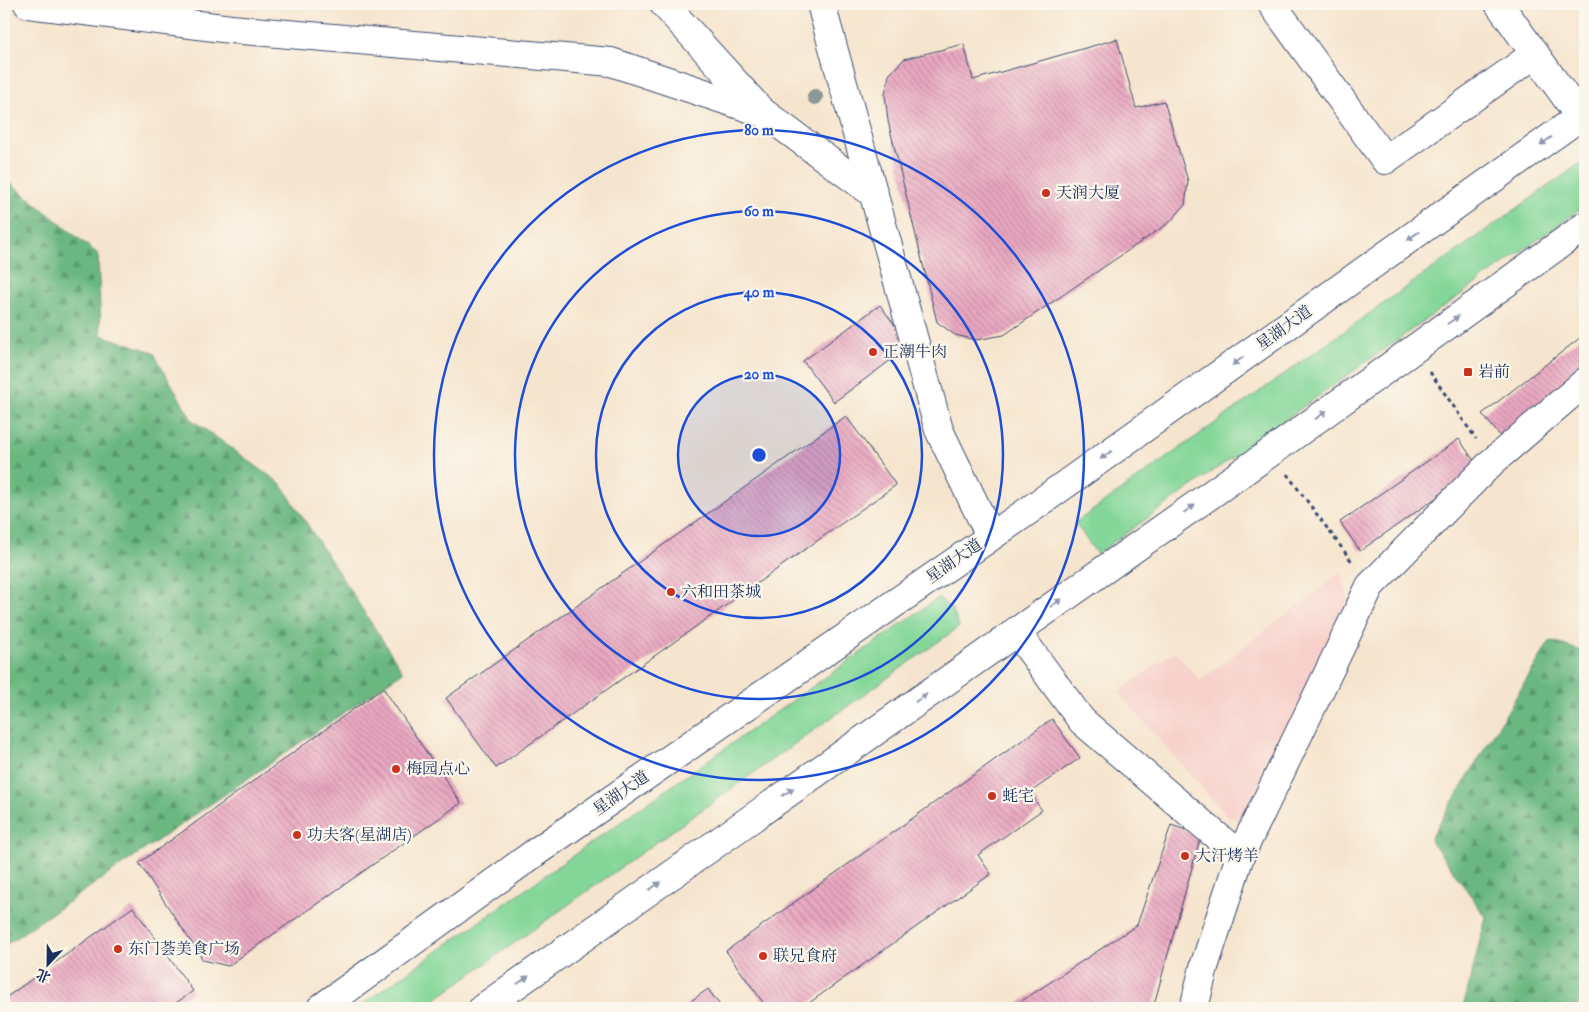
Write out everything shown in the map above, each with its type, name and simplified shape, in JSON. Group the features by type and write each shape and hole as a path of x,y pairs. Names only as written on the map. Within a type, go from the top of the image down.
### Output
{"main road":[{"path":"28,4 231,29 611,62 764,114"},
{"path":"664,4 764,114 874,194"},
{"path":"822,4 939,430 990,536"},
{"path":"1272,4 1385,160 1535,54"},
{"path":"1499,4 1583,115"},
{"name":"星湖大道","path":"321,1008 536,852 990,536 1583,115"},
{"path":"483,1008 1271,452 1585,226"},
{"path":"1194,1008 1204,967 1240,856 1370,586 1492,462 1585,382"},
{"path":"1016,631 1082,721 1240,856"}],"path":[{"path":"1414,348 1492,462"},
{"path":"1271,452 1370,586"}],"shaded area":[{"path":"1341,572 1350,605 1247,811 1239,821 1225,814 1118,692 1175,651 1200,681"}],"green space":[{"path":"1585,160 1585,206 1097,554 1075,523"},
{"path":"4,178 98,254 101,335 153,352 192,420 281,484 403,672 4,946"},
{"path":"938,598 952,609 959,627 423,1008 357,1008"},
{"path":"1550,641 1585,652 1585,1008 1463,1008 1486,917 1430,839"}],"building":[{"name":"天润大厦","path":"1117,39 1136,108 1164,101 1188,181 1185,205 1170,222 1004,335 976,340 955,335 937,322 888,121 885,94 889,75 904,59 964,44 973,80"},
{"path":"880,305 910,346 834,402 803,361"},
{"path":"1585,334 1585,366 1502,438 1482,414"},
{"name":"六和田茶城","path":"846,416 896,485 496,768 446,698"},
{"path":"1459,439 1479,468 1360,551 1340,522"},
{"path":"383,688 461,803 228,966 203,960 139,863"},
{"path":"1052,719 1080,758 1029,793 1042,810 978,855 991,874 802,1008 767,1008 726,951"},
{"path":"1171,825 1201,835 1153,1008 1011,1008 1137,925"},
{"name":"东门荟美食广场","path":"133,907 193,991 169,1008 4,1008 4,999"},
{"path":"708,989 722,1008 681,1008"}],"place":[{"name":"天润大厦","path":"1046,193"},
{"name":"正潮牛肉","path":"873,352"},
{"name":"岩前","path":"1468,372"},
{"name":"六和田茶城","path":"671,592"},
{"name":"梅园点心","path":"396,769"},
{"name":"蚝宅","path":"992,796"},
{"name":"功夫客(星湖店)","path":"297,835"},
{"name":"大汗烤羊","path":"1185,856"},
{"name":"东门荟美食广场","path":"118,949"},
{"name":"联兄食府","path":"763,956"}]}
